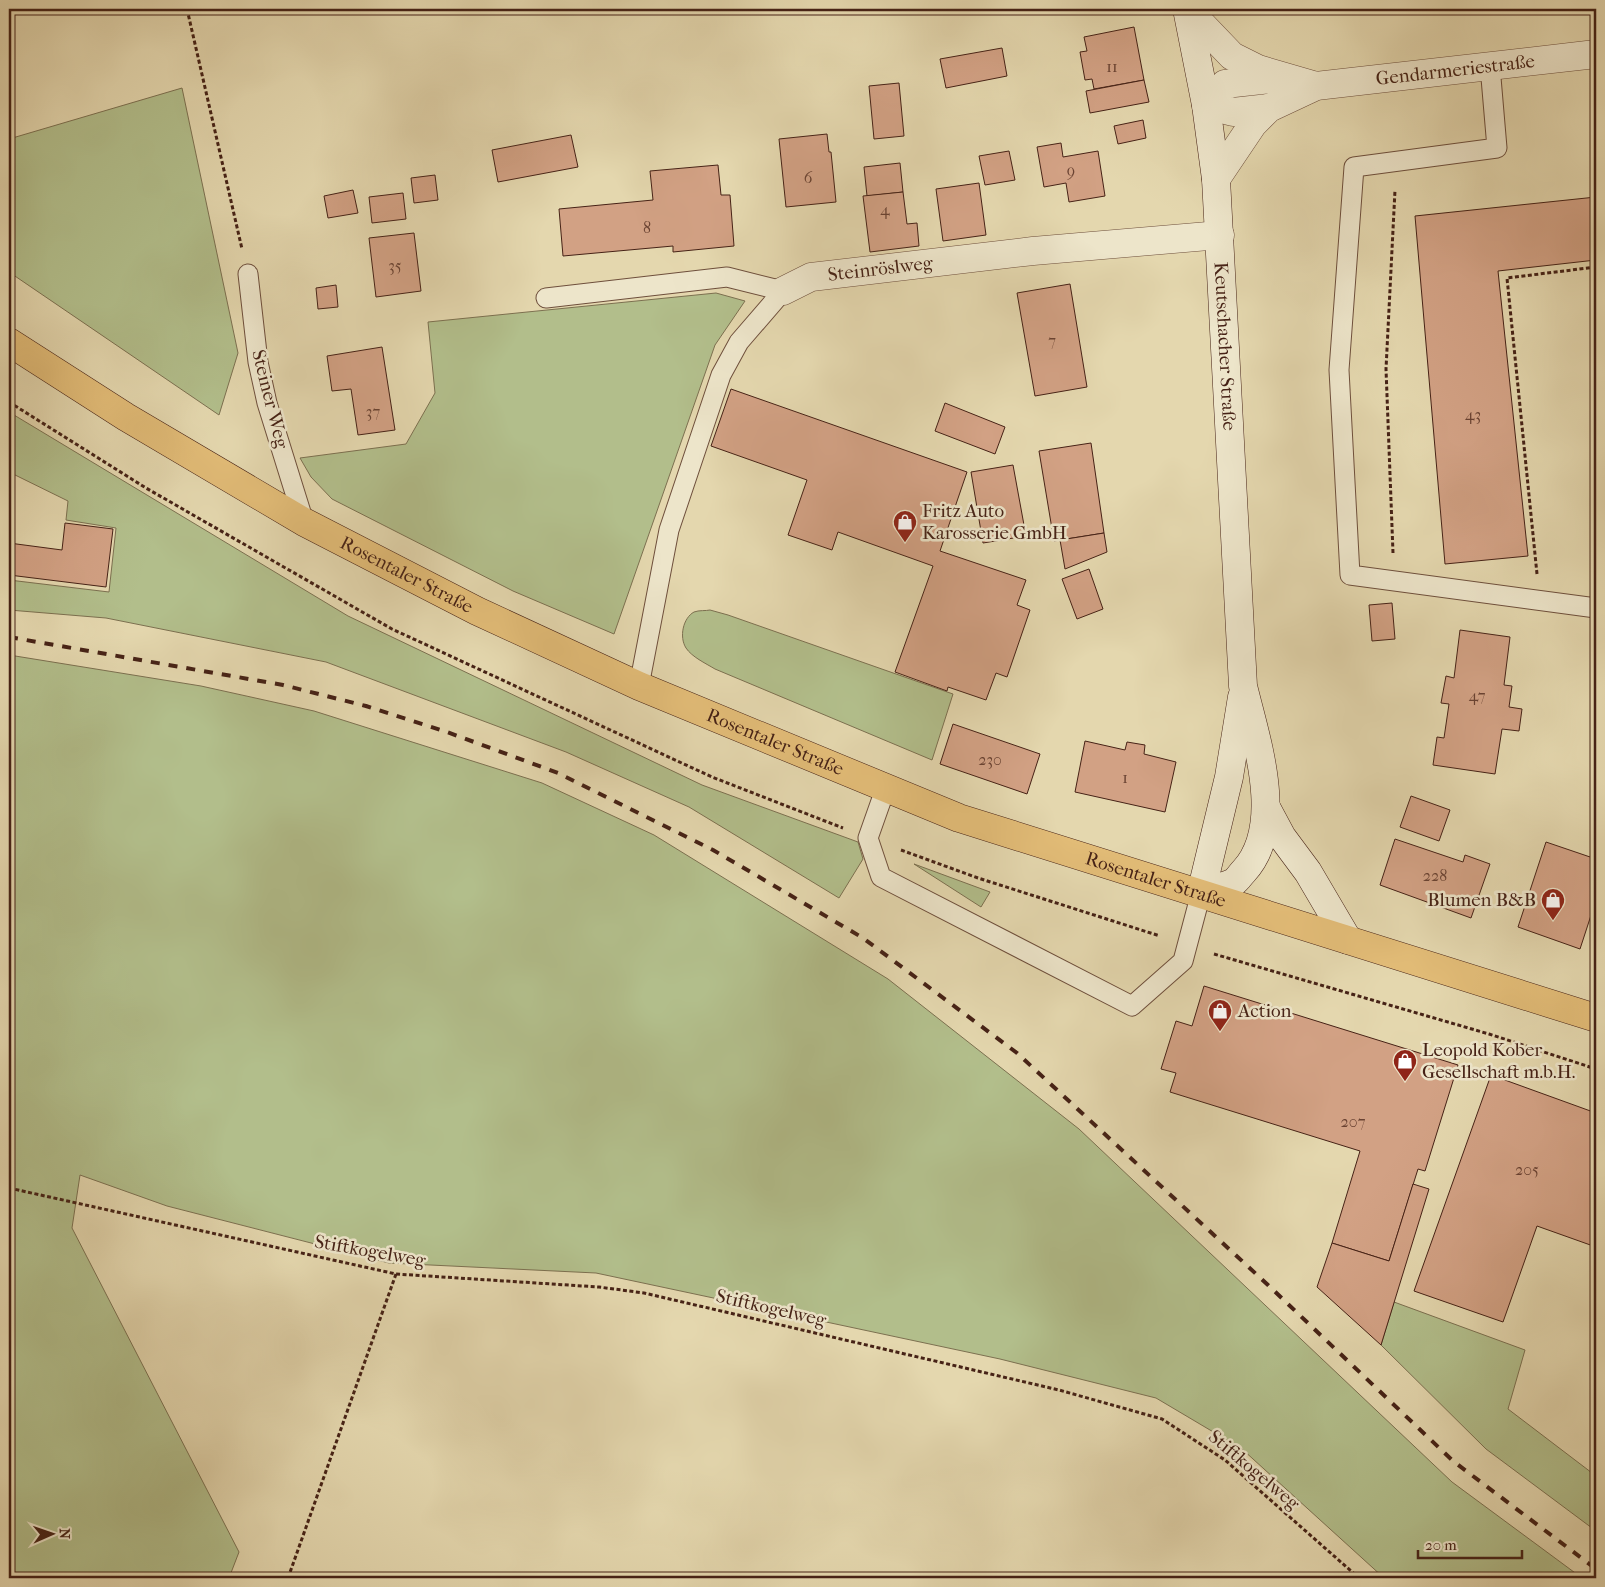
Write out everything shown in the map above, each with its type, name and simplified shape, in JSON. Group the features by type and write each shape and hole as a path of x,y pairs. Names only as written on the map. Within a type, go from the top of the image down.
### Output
{"main road":[{"name":"Gendarmeriestraße","path":"1187,9 1232,56 1258,69 1316,86"},
{"name":"Keutschacher Straße","path":"1187,9 1206,105 1216,179 1243,686"},
{"name":"Gendarmeriestraße","path":"1286,77 1225,84 1206,105 1233,112 1269,108 1316,86 1596,54"},
{"name":"Gendarmeriestraße","path":"1216,179 1253,124 1269,108"},
{"name":"Steinröslweg","path":"783,291 811,278 1033,251 1220,235"},
{"name":"Rosentaler Straße","path":"9,342 126,417 304,522 477,611 639,686 959,818 1596,1018"},
{"path":"1201,893 1235,881 1255,859 1262,841 1267,809 1257,742 1243,686"},
{"path":"1201,893 1229,777 1243,686"},
{"path":"1267,809 1282,837 1308,872 1348,940"}],"lane":[{"path":"1490,66 1497,148 1354,167 1339,370 1350,575 1596,608"},
{"name":"Steiner Weg","path":"248,274 258,362 267,403 304,522"},
{"path":"546,298 727,277 783,291 739,342 720,375 669,530 639,686"},
{"path":"886,787 868,838 881,877 1132,1006 1183,961 1201,893"}],"path":[{"path":"187,9 248,274"},
{"path":"1394,581 1386,369 1396,161"},
{"path":"1540,601 1507,278 1596,267"},
{"name":"Stiftkogelweg","path":"9,1188 396,1274 599,1287 644,1293 1050,1388 1162,1419 1225,1460 1359,1578"},
{"path":"288,1578 396,1274"}],"green space":[{"path":"182,88 238,353 219,415 9,272 9,139"},
{"path":"716,293 745,301 715,345 614,634 513,591 332,499 311,477 300,458 406,444 435,393 428,322"},
{"path":"9,412 348,616 702,785 858,842 863,859 839,898 689,807 566,752 326,662 106,618 9,610 9,580 109,592 116,528 66,520 68,501 9,472"},
{"path":"710,610 953,694 932,760 715,669 699,660 684,644 683,628 687,619 694,612"},
{"path":"9,655 201,686 314,711 542,783 654,835 888,979 1079,1129 1452,1482 1582,1578 1384,1578 1242,1449 1156,1398 1000,1359 596,1273 389,1263 167,1206 80,1175 72,1228 239,1552 229,1578 9,1578"},
{"path":"914,864 990,892 981,907"},
{"path":"1394,1302 1525,1350 1508,1409 1596,1476 1596,1531 1486,1449 1381,1345"}],"building":[{"path":"1592,9 1596,9 1596,24 1593,24"},
{"path":"1134,27 1144,80 1094,89 1092,79 1085,80 1080,52 1087,51 1084,37"},
{"path":"1002,48 1007,76 946,88 940,59"},
{"path":"1144,80 1149,102 1090,113 1086,91"},
{"path":"899,83 904,136 874,139 869,86"},
{"path":"1143,120 1146,138 1118,144 1114,126"},
{"path":"827,134 829,152 831,152 836,202 786,207 779,139"},
{"path":"571,135 578,167 498,182 492,150"},
{"path":"1061,143 1063,157 1098,151 1105,196 1069,202 1066,183 1044,187 1037,147"},
{"path":"1009,151 1015,180 985,185 979,156"},
{"path":"900,163 903,192 867,196 864,167"},
{"path":"718,165 721,195 730,195 734,246 673,252 673,246 563,256 559,209 653,200 650,171"},
{"path":"435,175 438,200 414,203 411,178"},
{"path":"979,183 986,235 943,241 936,189"},
{"path":"353,190 358,213 328,218 324,196"},
{"path":"903,192 907,224 917,223 919,246 870,252 863,196"},
{"path":"403,193 406,219 372,223 369,197"},
{"path":"1596,197 1596,260 1498,271 1528,556 1445,564 1415,216"},
{"path":"414,233 421,291 376,297 369,238"},
{"path":"1070,284 1087,387 1035,396 1017,293"},
{"path":"336,285 338,307 318,309 316,288"},
{"path":"382,347 395,430 358,435 351,389 332,391 327,356"},
{"name":"Fritz Auto Karosserie GmbH","path":"731,389 967,472 940,551 1026,580 1017,605 1030,610 1007,677 996,673 986,700 948,687 947,691 895,672 933,566 838,532 832,550 788,535 807,480 711,446"},
{"path":"945,403 1005,427 995,454 935,431"},
{"path":"1091,443 1104,533 1054,541 1039,451"},
{"path":"1013,465 1026,536 983,543 971,472"},
{"path":"65,523 113,529 106,587 9,575 9,543 62,550"},
{"path":"1104,533 1107,552 1065,569 1060,540"},
{"path":"1089,569 1103,609 1077,619 1062,579"},
{"path":"1392,603 1395,639 1372,641 1369,605"},
{"path":"1460,630 1510,637 1504,685 1512,686 1509,707 1522,709 1519,731 1502,729 1495,774 1433,765 1437,737 1444,738 1449,704 1441,703 1446,676 1454,678"},
{"path":"953,724 1040,754 1027,794 940,764"},
{"path":"1085,741 1125,750 1127,742 1145,745 1144,754 1176,762 1165,812 1075,792"},
{"path":"1411,796 1450,810 1439,841 1400,827"},
{"path":"1395,839 1463,862 1465,855 1490,864 1471,918 1380,885"},
{"path":"1546,842 1596,859 1596,900 1580,949 1518,927"},
{"path":"1204,986 1458,1065 1425,1171 1418,1169 1389,1261 1332,1243 1360,1151 1170,1092 1176,1073 1161,1069 1176,1021 1192,1026"},
{"path":"1491,1075 1596,1113 1596,1247 1537,1226 1503,1322 1414,1291"},
{"path":"1413,1184 1429,1189 1381,1345 1317,1287 1332,1243 1389,1261"}],"railway":[{"path":"9,637 283,685 366,706 447,732 558,773 713,850 749,871 863,938 1017,1053 1268,1285 1453,1461 1596,1569"}],"place":[{"name":"Fritz Auto Karosserie GmbH","path":"905,543"},
{"name":"Blumen B&B","path":"1553,921"},
{"name":"Action","path":"1220,1032"},
{"name":"Leopold Kober Gesellschaft m.b.H.","path":"1405,1082"}]}
